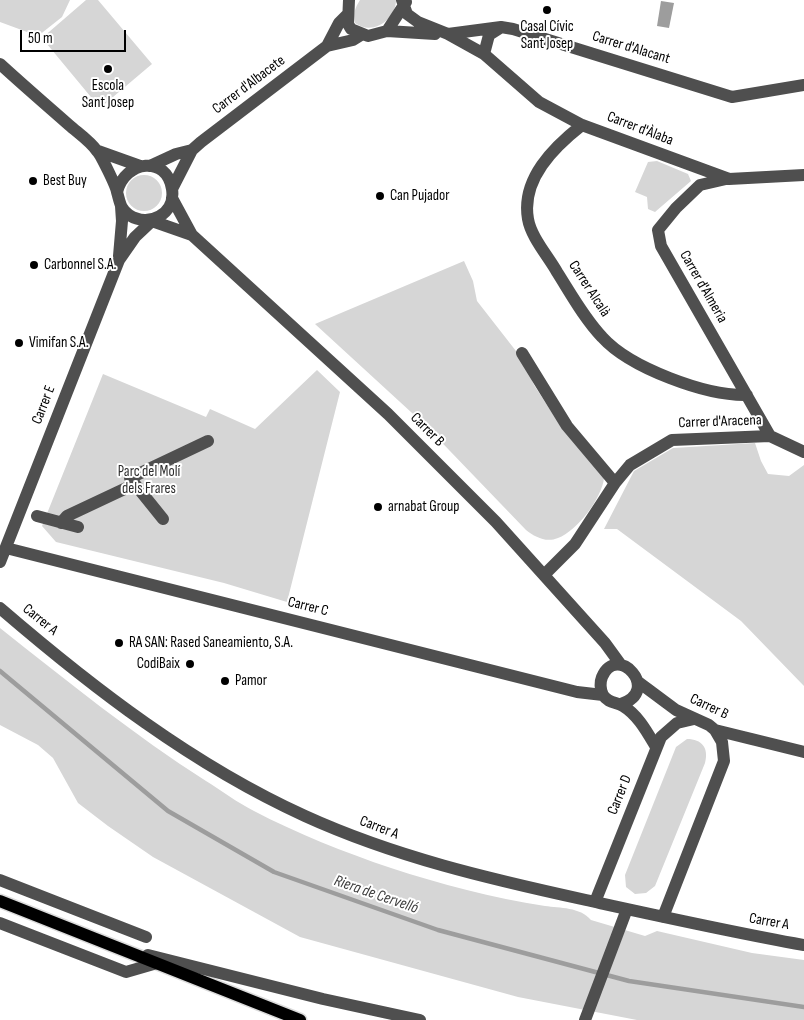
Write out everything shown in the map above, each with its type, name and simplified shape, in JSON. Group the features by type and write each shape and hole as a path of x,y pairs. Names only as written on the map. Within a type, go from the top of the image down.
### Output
{"main road":[{"path":"0,901 300,1020"}],"street":[{"name":"Carrer d'Albacete","path":"327,46 339,23 347,15 349,0"},
{"path":"387,31 406,2 418,22 448,34"},
{"path":"347,15 351,29 361,35"},
{"path":"484,54 489,35 501,27"},
{"name":"Carrer d'Alacant","path":"448,34 501,27 732,97 804,85"},
{"name":"Carrer d'Albacete","path":"145,166 192,150 327,46 353,40 361,35 368,36 387,31 448,34"},
{"name":"Carrer d'Àlaba","path":"448,34 467,38 478,44 484,54 539,102 582,125 699,170 728,179 804,175"},
{"path":"0,64 98,151 117,192 121,206 134,218 152,221 165,213 172,193 165,175 145,166 98,151"},
{"name":"Carrer Alcalà","path":"582,125 552,152 539,169 529,195 528,219 537,240 589,321 603,338 618,351 687,384 728,395 747,395"},
{"name":"Carrer d'Albacete","path":"172,193 192,150"},
{"path":"117,192 125,174 145,166"},
{"path":"699,170 700,185 728,179"},
{"name":"Carrer d'Almeria","path":"700,185 676,208 658,230 661,246 770,436"},
{"name":"Carrer B","path":"172,193 181,218 192,235 388,414 496,522 605,643 621,664 635,673 638,681 676,710 709,725 715,730 804,752"},
{"name":"Carrer E","path":"119,260 122,222 121,206"},
{"name":"Carrer B","path":"152,221 192,235"},
{"name":"Carrer E","path":"0,562 119,260 135,237 152,221"},
{"path":"522,353 568,426 615,483"},
{"name":"Carrer d'Aracena","path":"544,575 576,544 615,483 630,465 672,440 770,436 804,452"},
{"path":"163,519 130,478 208,441"},
{"path":"61,523 67,516 135,484"},
{"path":"37,516 78,527"},
{"name":"Carrer C","path":"6,548 576,692 603,694"},
{"name":"Carrer A","path":"0,608 129,711 194,755 266,797 305,816 382,847 494,880 663,917 804,945"},
{"path":"621,664 614,665 602,676 600,685 603,694 608,700 621,704 639,720 656,747"},
{"path":"621,704 628,702 634,696 638,681"},
{"name":"Carrer D","path":"595,902 661,737 672,726 683,720 694,719"},
{"path":"663,917 724,761 722,742 715,730"},
{"path":"0,880 146,937"},
{"path":"585,1020 627,909"},
{"path":"0,923 126,972 157,963"},
{"path":"114,947 323,999 420,1020"}],"green space":[{"path":"0,0 70,0 62,17 38,36 0,22"},
{"path":"86,0 98,0 152,64 100,108 42,38"},
{"path":"360,0 396,0 395,7 388,19 382,24 369,28 355,23 355,11"},
{"path":"657,161 688,174 691,181 655,212 648,209 647,197 635,192 648,162"},
{"path":"144,175 151,176 157,180 161,186 161,200 157,206 151,210 144,211 137,210 131,206 127,200 126,193 127,186 131,180 137,176"},
{"path":"464,261 473,281 477,301 523,360 534,385 556,419 604,478 594,504 573,528 558,538 549,540 541,538 526,530 424,424 315,324"},
{"name":"Parc del Molí dels Frares","path":"317,370 340,392 287,602 224,583 56,542 42,526 103,374 206,417 210,409 255,429"},
{"path":"755,443 768,474 789,476 804,465 804,686 741,621 617,529 604,529 634,471 673,448"},
{"path":"0,628 101,707 236,801 321,842 428,880 506,899 576,910 591,920 645,936 657,931 752,953 804,960 804,1020 637,1020 518,997 300,937 153,857 108,826 78,803 53,758 38,745 0,725"},
{"path":"687,739 692,739 703,745 706,753 705,763 655,886 646,893 635,894 626,887 625,875 676,747"}],"shaded area":[{"path":"661,1 674,3 669,28 657,26"}],"waterway":[{"name":"Riera de Cervelló","path":"0,671 168,811 274,872 438,930 629,981 804,1007"}],"place":[{"name":"Casal Cívic Sant Josep","path":"547,10"},
{"name":"Escola Sant Josep","path":"108,69"},
{"name":"Best Buy","path":"33,181"},
{"name":"Can Pujador","path":"380,196"},
{"name":"Carbonnel S.A.","path":"34,265"},
{"name":"Vimifan S.A.","path":"19,343"},
{"name":"arnabat Group","path":"378,507"},
{"name":"RA SAN: Rased Saneamiento, S.A.","path":"119,643"},
{"name":"CodiBaix","path":"190,664"},
{"name":"Pamor","path":"225,681"}]}
